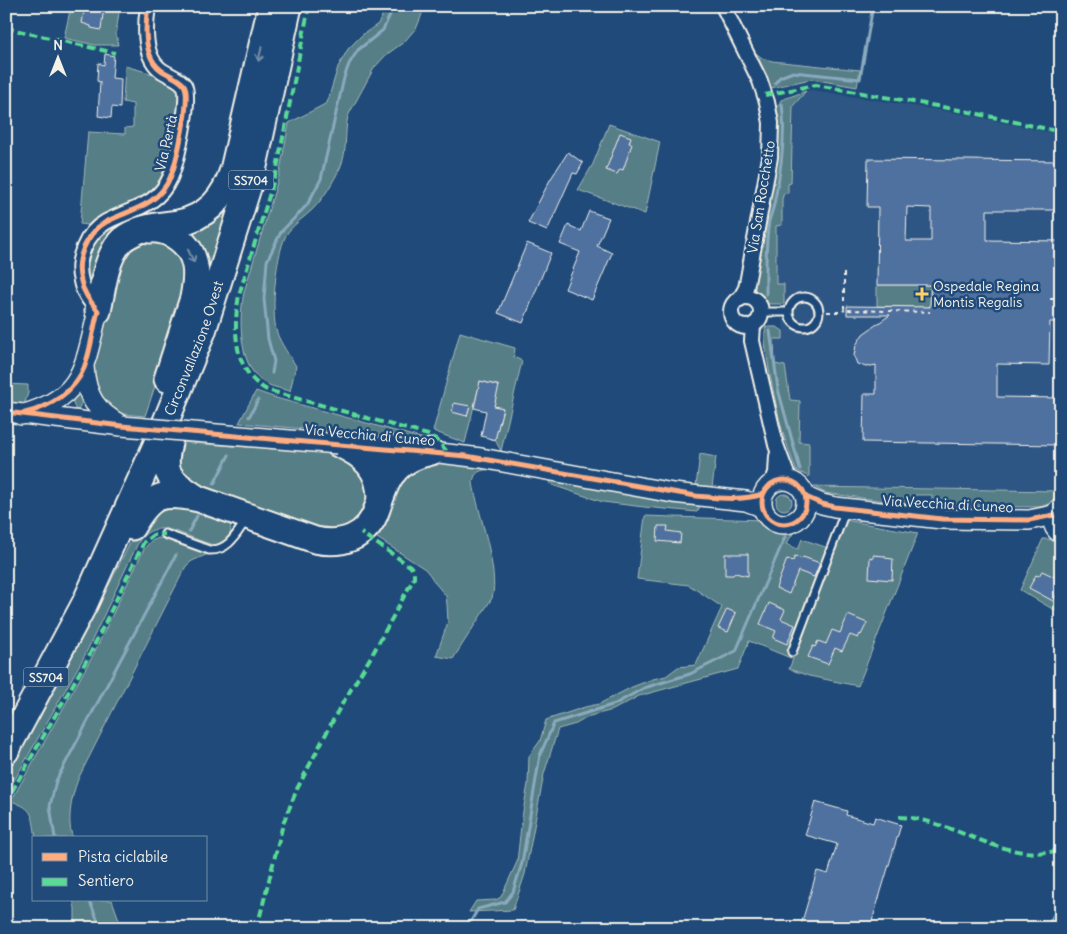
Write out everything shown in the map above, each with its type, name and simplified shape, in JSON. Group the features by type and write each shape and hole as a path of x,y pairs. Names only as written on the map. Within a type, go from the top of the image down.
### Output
{"highway":[{"path":"98,311 112,254 123,239 136,232 157,226 179,223 200,216 216,203 223,194 234,170 271,6"},
{"name":"Circonvallazione Ovest","path":"6,751 86,603 125,516 195,349 222,273 252,175 289,6"},
{"path":"125,516 136,474 190,308 196,276 193,258 189,250 178,238 166,231 136,232"},
{"path":"195,349 165,460 172,480 199,499"},
{"path":"338,444 383,471"},
{"path":"86,603 142,509 154,499 170,495 199,499 315,540 334,543 361,534 374,517 384,486 383,471 392,458 385,448"},
{"path":"383,471 431,452"}],"street":[{"name":"Via Pertà","path":"98,311 88,298 80,281 80,263 85,246 99,227 147,205 163,190 171,176 184,120 185,87 179,81 159,69 149,52 148,6"},
{"name":"Via San Rocchetto","path":"723,6 760,81 767,102 771,124 770,157 748,278 747,299 759,305 761,312"},
{"path":"747,299 732,307 732,319 736,324 748,326 760,318 761,312"},
{"path":"98,311 84,368 85,381 89,394 96,406 122,426"},
{"path":"748,326 776,445 784,467 772,491"},
{"path":"13,414 46,407 69,390 84,368"},
{"path":"69,390 68,406 73,421 84,410 89,394"},
{"name":"Via Vecchia di Cuneo","path":"13,414 122,426 431,452 481,458 696,496 730,499 755,497 772,491"},
{"path":"772,491 800,486 805,504"},
{"name":"Via Vecchia di Cuneo","path":"772,491 766,515 773,522 782,524 791,523 799,519 805,504 926,518 1057,520"}],"lane":[{"path":"803,297 813,300 819,312 816,322 804,328 794,324 789,318 788,312 792,302 803,297"},
{"path":"761,312 788,312"},
{"path":"792,652 840,508"},
{"path":"165,534 209,550 216,550 223,548 229,543 248,517"}],"path":[{"path":"844,273 846,310"},
{"path":"1050,299 1061,299"},
{"path":"819,312 840,312 846,310 930,312"}],"shaded area":[{"name":"Ospedale Regina Montis Regalis","path":"811,90 963,114 1061,135 1061,491 814,486 809,477 809,443 799,443 800,401 790,400 785,366 775,365 774,339 783,338 784,285 776,284 776,225 782,225 782,199 788,184 791,183 793,106 806,91"}],"green space":[{"path":"71,6 120,6 116,33 118,45 95,45 64,38"},
{"path":"387,6 425,6 417,27 404,42 386,55 374,68 348,116 342,162 325,195 288,232 284,240 275,281 275,323 277,333 296,366 290,391 275,387 261,380 248,363 242,339 241,314 244,292 279,176 289,123 327,103 338,67 348,49 362,35 378,24"},
{"path":"752,50 762,58 772,61 860,70 857,87 811,79 771,88"},
{"path":"125,66 161,76 178,88 179,123 169,168 158,192 93,226 80,224 88,132 125,134 125,128 133,127 133,104 123,102"},
{"path":"806,91 793,106 791,183 788,184 788,193 784,193 782,199 782,225 776,226 776,284 784,284 784,304 766,304 757,297 755,292 755,261 777,108 781,100"},
{"path":"609,124 660,142 645,214 578,190 593,164"},
{"path":"236,189 200,309 176,230"},
{"path":"152,207 139,220 94,293 89,288 85,268 86,259 98,233"},
{"path":"150,237 185,253 185,297 145,416 123,414 107,407 93,385 93,364 117,266 132,243"},
{"path":"877,285 931,285 930,307 877,306"},
{"path":"766,327 777,327 783,331 783,339 774,339 775,364 785,366 790,400 800,401 799,442 809,443 809,477 796,470 783,433 768,361"},
{"path":"460,332 515,348 514,357 522,361 501,451 495,440 503,408 494,406 498,385 480,381 465,443 433,431"},
{"path":"6,384 28,385 24,406 6,406"},
{"path":"80,385 82,401 77,411 73,401"},
{"path":"256,391 276,398 428,440 239,423"},
{"path":"176,442 335,453 345,456 373,487 363,520 335,534 199,490 171,459"},
{"path":"700,454 716,457 712,488 696,486"},
{"path":"431,463 492,469 479,472 475,476 473,483 491,558 494,587 492,598 453,659 436,656 448,622 446,596 425,569 371,534 403,473"},
{"path":"546,478 646,498 701,505 697,512 603,502 552,485"},
{"path":"814,487 1058,491 1051,503 1040,507 932,506 932,495 915,495 915,505 825,493"},
{"path":"784,494 792,502 784,510 776,502"},
{"path":"167,501 230,523 230,535 226,541 219,545 214,545 172,530 153,530 144,535 137,545 85,655 6,795 6,767 16,749 38,721 143,517"},
{"path":"645,516 763,520 778,530 793,534 786,544 798,549 802,539 828,548 788,653 794,656 845,520 918,533 858,686 809,676 789,669 793,659 749,641 738,669 639,696 613,710 590,716 576,724 558,729 544,774 525,874 513,910 469,912 476,901 496,900 501,897 517,862 528,784 529,756 540,741 546,720 599,704 632,687 666,676 678,667 696,665 722,607 689,585 637,579"},
{"path":"159,538 169,540 208,554 192,561 186,566 79,777 74,791 70,816 72,836 36,836 31,814 24,807 11,801 92,657 144,549 151,541"},
{"path":"1043,539 1061,540 1061,614 1020,590"},
{"path":"74,902 113,902 122,928 75,928"}],"building":[{"path":"85,6 104,6 101,30 91,28 91,26 82,23"},
{"path":"105,54 114,56 112,78 121,79 120,108 112,107 111,118 98,116 100,82 97,81 98,63 104,65"},
{"path":"620,133 631,137 629,143 632,144 623,170 620,169 617,174 606,170"},
{"path":"568,152 583,163 577,174 573,173 547,231 528,223 550,180"},
{"path":"868,159 1061,161 1061,210 987,210 987,240 1061,241 1061,322 1050,322 1049,365 997,364 997,397 1061,398 1060,445 863,442 864,394 876,394 876,365 866,367 857,364 854,356 856,345 863,334 890,315 847,315 847,306 930,307 931,285 877,285 878,207 867,207","holes":["907,207 931,208 931,241 906,241"]},
{"path":"589,211 609,218 597,246 612,253 592,300 565,289 580,252 560,244 568,225 581,231"},
{"path":"527,243 551,253 523,323 498,313"},
{"path":"480,381 499,386 494,406 503,408 495,440 481,436 486,411 474,408"},
{"path":"454,403 470,406 467,416 452,412"},
{"path":"658,526 668,526 667,531 681,533 680,543 657,541"},
{"path":"725,554 748,554 748,576 735,573 733,575 725,575"},
{"path":"873,555 893,559 892,580 869,578 870,557 873,558"},
{"path":"795,556 820,563 814,577 798,571 789,594 776,588 787,559 793,561"},
{"path":"1042,571 1061,580 1061,587 1053,601 1029,588 1036,575 1039,576"},
{"path":"769,603 785,610 781,619 795,625 787,644 773,638 776,631 760,624"},
{"path":"727,609 736,613 728,632 718,628"},
{"path":"848,615 867,623 861,635 858,638 850,635 842,651 835,648 828,664 808,657 813,646 815,647 818,641 826,644 832,630 840,633"},
{"path":"815,802 847,811 846,815 873,823 875,817 901,825 870,928 812,928 801,925 817,871 828,874 837,844 805,835"}],"waterway":[{"path":"272,373 274,361 268,339 264,299 267,261 281,232 307,205 321,179 344,78 349,64 358,50 383,30 394,6"},
{"path":"775,83 780,77 793,72 860,79 873,6"},
{"path":"766,294 769,221 774,205 781,164 782,104"},
{"path":"770,331 778,389 800,469"},
{"path":"249,417 258,400"},
{"path":"214,484 229,455"},
{"path":"189,531 197,516"},
{"path":"467,928 478,909 505,902 513,892 522,863 540,755 554,723 615,704 644,688 690,674 736,651 785,537"},
{"path":"55,836 50,806 56,781 176,555"},
{"path":"1047,928 1061,901"},
{"path":"90,902 101,928"}],"marked path":[{"path":"309,6 276,173 239,295 236,335 242,361 247,372 267,390 428,435 436,439 449,454"},
{"path":"6,28 115,53"},
{"path":"765,95 816,85 965,111 1061,132"},
{"path":"257,928 283,824 297,789 339,709 372,655 414,578 414,571 410,566 361,533"},
{"path":"6,802 89,656 144,542 153,535 165,534"},
{"path":"899,817 940,825 998,846 1018,851 1039,853 1061,850"}],"cycle path":[{"path":"25,413 43,407 68,391 80,377 84,368 98,311 82,285 80,273 81,256 88,240 106,222 142,206 158,195 165,188 173,170 185,116 186,92 184,85 161,70 151,57 146,32 148,6"},
{"path":"6,412 122,426 466,456 696,496 738,498 763,494"},
{"path":"788,480 800,486 805,493 806,502 805,511 800,518 793,523 780,524 772,521 765,514 762,498 765,490 772,483 788,480"},
{"path":"806,497 835,507 942,519 1029,520 1054,515"}],"place":[{"name":"Ospedale Regina Montis Regalis","path":"922,294"}]}
